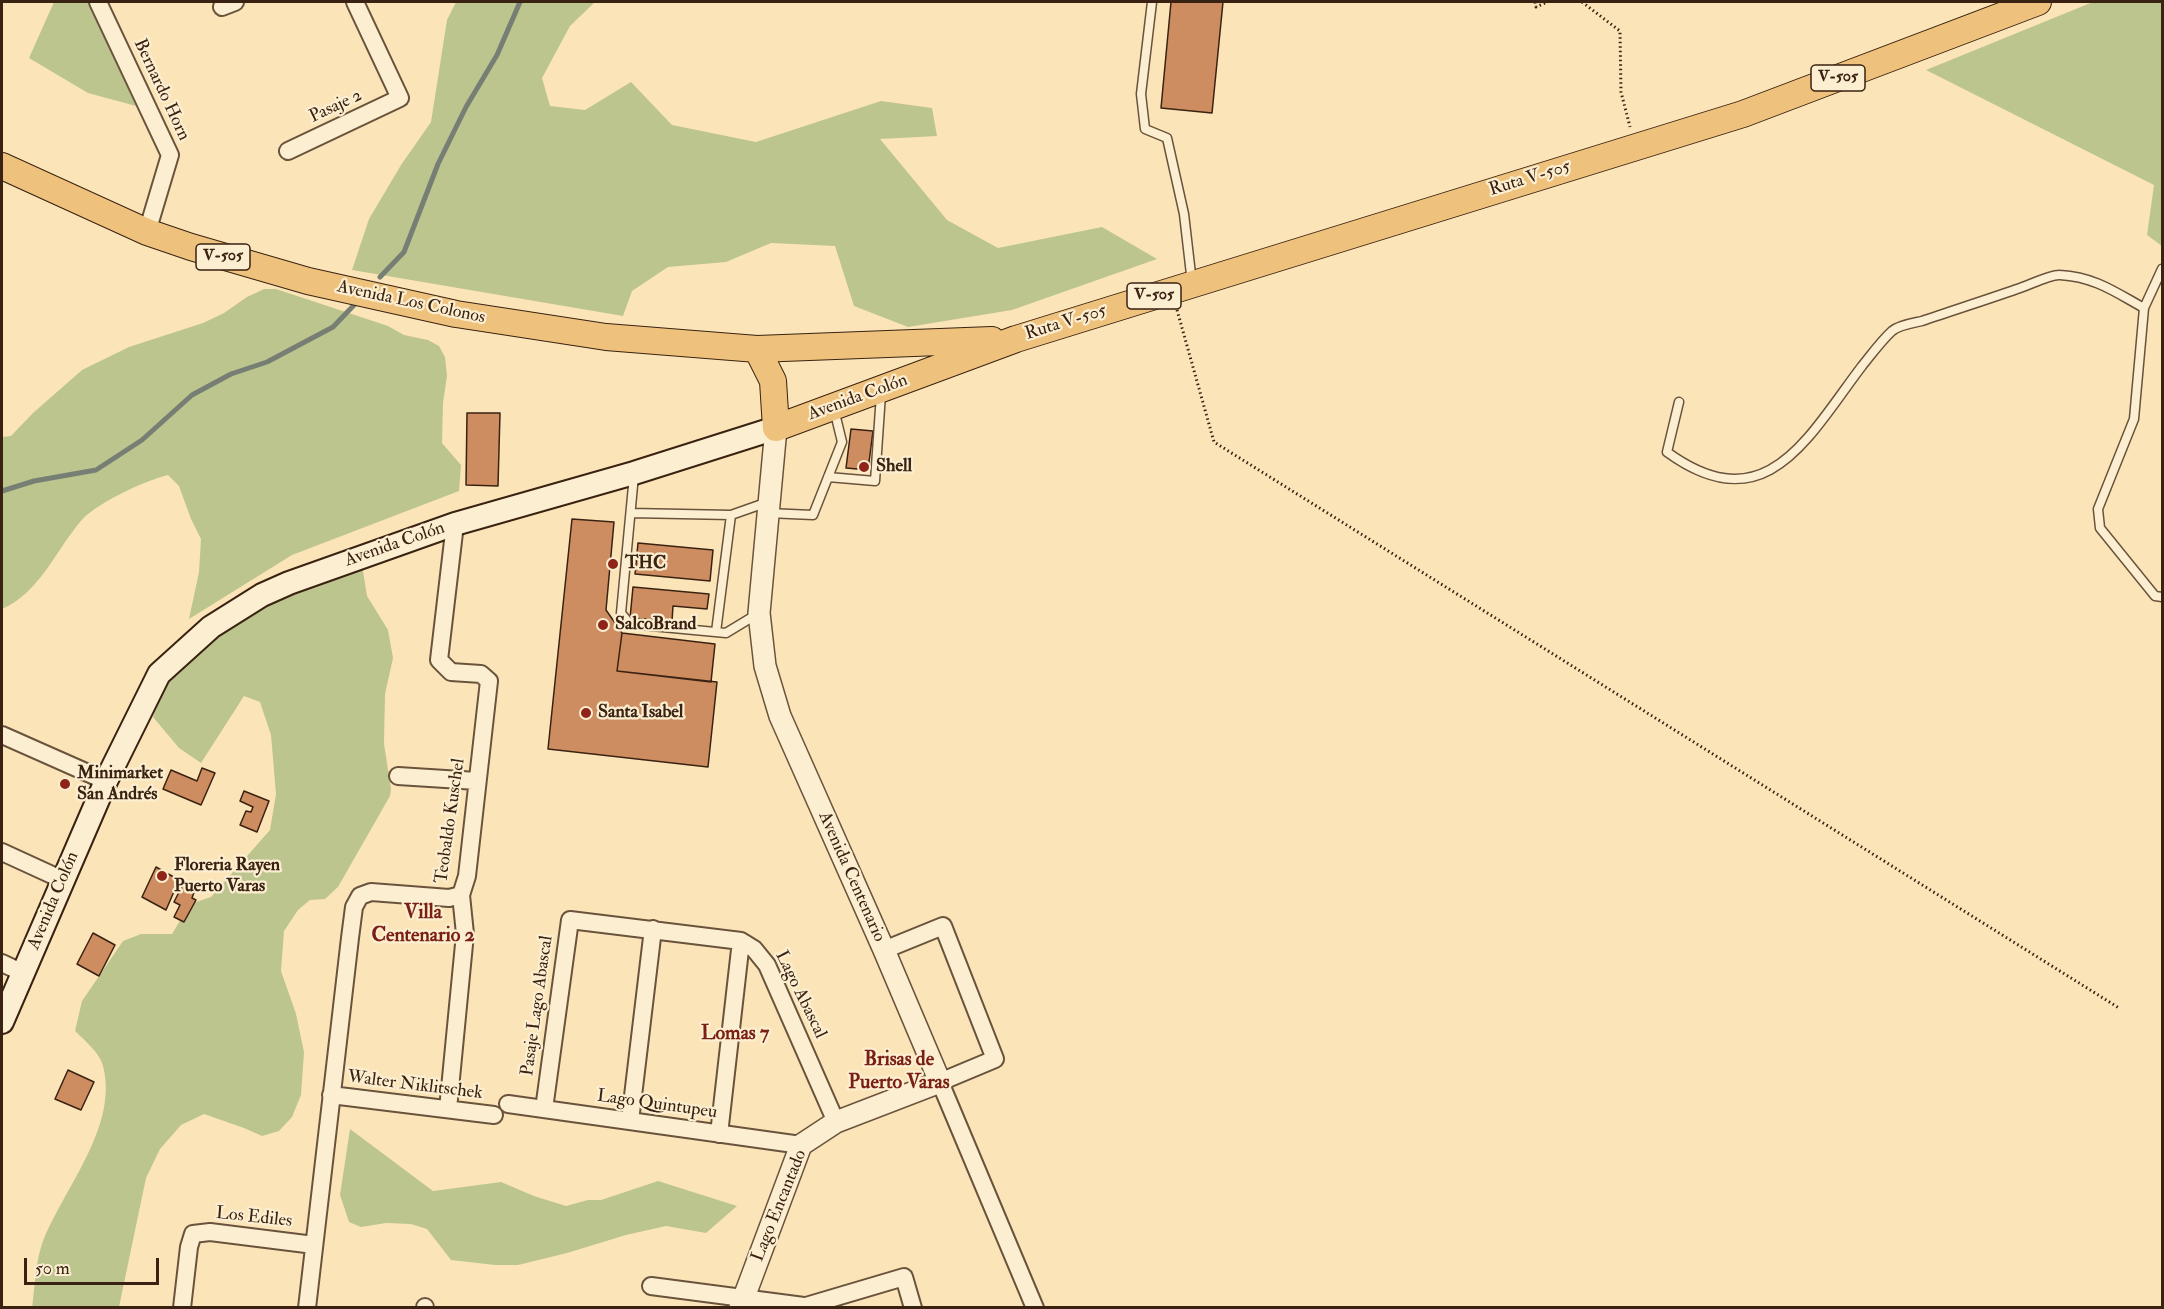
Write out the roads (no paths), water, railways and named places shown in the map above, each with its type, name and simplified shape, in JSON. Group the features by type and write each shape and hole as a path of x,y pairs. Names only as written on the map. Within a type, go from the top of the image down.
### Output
{"main road":[{"name":"Ruta V-505","path":"1016,339 1743,114 2038,2"},
{"name":"Avenida Los Colonos","path":"2,166 147,232 235,261 308,281 456,314 606,337 757,349 1016,339"},
{"name":"Avenida Colón","path":"2,1023 106,781 159,674 211,627 253,600 289,583 455,524 634,473 776,428 1016,339"},
{"path":"757,349 774,381 776,428"}],"street":[{"name":"Bernardo Horn","path":"98,2 170,155 147,232"},
{"name":"Pasaje 2","path":"288,151 400,98 355,2"},
{"name":"Avenida Centenario","path":"776,428 759,613 765,666 780,716 884,950 1035,1308"},
{"name":"Teobaldo Kuschel","path":"307,1308 354,907 360,896 371,892 449,898 461,895 467,876 489,681 481,674 451,672 439,660 455,524"},
{"path":"2,735 106,781"},
{"path":"398,776 477,781"},
{"path":"2,852 63,880"},
{"path":"448,1109 465,934 461,895"},
{"name":"Pasaje Lago Abascal","path":"543,1109 570,920 653,929"},
{"path":"884,950 943,926 996,1059 940,1082"},
{"path":"630,1121 653,929 741,941 719,1134"},
{"name":"Lago Abascal","path":"741,941 754,949 767,965 836,1122"},
{"path":"2,963 23,973"},
{"name":"Lago Encantado","path":"742,1303 801,1145 836,1122 940,1082"},
{"name":"Walter Niklitschek","path":"331,1095 494,1115"},
{"name":"Lago Quintupeu","path":"508,1104 801,1145"},
{"name":"Los Ediles","path":"182,1308 189,1247 193,1234 210,1232 314,1245"},
{"path":"651,1286 742,1303 813,1307 904,1277 913,1308"}],"lane":[{"path":"1152,2 1141,94 1145,129 1167,138 1184,214 1182,287"},
{"path":"2163,269 2144,309 2134,419 2098,509 2100,528 2155,596 2163,597"},
{"path":"1679,402 1667,452 1687,466 1709,475 1730,480 1755,477 1796,452 1873,352 1893,330 2057,274 2094,280 2144,309"},
{"path":"828,477 875,482 882,389"},
{"path":"631,513 731,515 768,508 813,515 842,442 834,406"},
{"path":"634,473 621,613 630,624 726,633 759,613"},
{"path":"716,632 731,515"}],"waterway":[{"path":"380,277 404,252 438,164 466,107 497,55 520,2"},
{"path":"2,491 34,481 96,470 142,440 192,395 231,374 267,362 333,327 356,303"}],"place":[{"name":"Shell","path":"864,467"},
{"name":"THC","path":"613,564"},
{"name":"SalcoBrand","path":"603,625"},
{"name":"Santa Isabel","path":"586,713"},
{"name":"Minimarket San Andrés","path":"65,784"},
{"name":"Floreria Rayen Puerto Varas","path":"162,876"}],"district":[{"name":"Villa Centenario 2","path":"423,926"},
{"name":"Lomas 7","path":"735,1035"},
{"name":"Brisas de Puerto Varas","path":"899,1072"}]}
